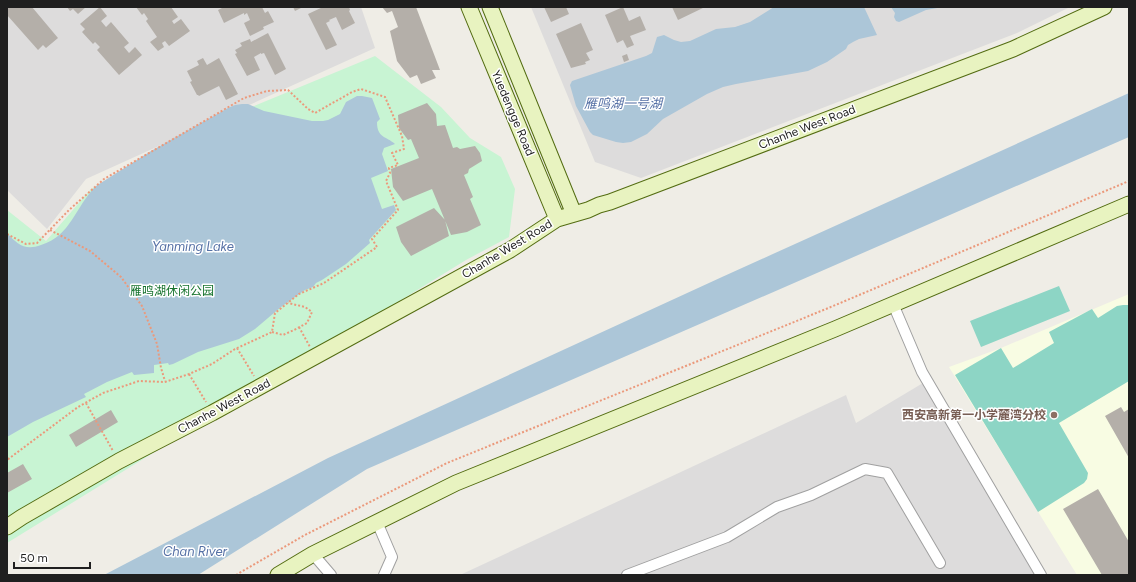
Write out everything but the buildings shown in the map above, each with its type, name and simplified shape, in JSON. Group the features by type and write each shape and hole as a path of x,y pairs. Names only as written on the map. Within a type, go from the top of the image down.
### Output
{"street":[{"name":"Yuedengge Road","path":"469,7 557,219"},
{"name":"Yuedengge Road","path":"490,7 574,214"},
{"name":"Chanhe West Road","path":"7,527 22,516 119,461 212,413 510,250 557,219 618,199 1013,49 1104,7"},
{"path":"278,575 313,554 456,483 893,304 1129,204"},
{"path":"893,304 922,372 1041,575"},
{"path":"627,575 727,537 777,507 811,495 865,469 887,473 940,563"},
{"path":"377,522 392,557 384,575"},
{"path":"313,554 331,575"}],"path":[{"path":"7,234 26,244 37,244 69,210 104,179 244,98 267,91 288,90 308,109 315,113 352,92 361,89 385,97 402,136 404,148 392,153 398,165 389,168 390,173 386,181 398,210 372,239 377,247 324,283 298,294 275,313 272,332"},
{"path":"236,575 309,532 447,463 826,309 1129,181"},
{"path":"50,230 90,251 121,277 142,306 157,344 165,382"},
{"path":"7,460 78,408 102,393 139,381 165,382 189,374 212,364 237,348 272,332 283,335 307,323 312,312 306,307 288,303"},
{"path":"299,327 315,356"},
{"path":"237,348 260,386"},
{"path":"189,374 212,413"},
{"path":"86,403 119,461"}],"shaded area":[{"path":"7,7 361,7 375,48 86,179 47,229 7,190"},
{"path":"531,7 1070,7 1017,33 641,178 595,162"},
{"path":"1059,286 1070,311 981,347 970,321"},
{"name":"西安高新第一小学麓湾分校","path":"1129,294 1129,575 1077,575 949,367 1001,348"},
{"path":"1129,305 1129,381 1059,423 1088,473 1087,479 1084,483 1038,512 955,375 1001,348 1013,368 1054,343 1049,332 1092,309 1098,318 1117,306"},
{"path":"923,383 1037,575 460,575 846,395 856,423"}],"green space":[{"name":"雁鸣湖休闲公园","path":"375,56 441,107 470,138 501,157 515,189 509,237 466,260 7,543 7,210 46,241 91,189 242,111"}],"water":[{"name":"雁鸣湖一号湖","path":"774,7 864,7 877,35 853,42 848,45 846,49 827,62 808,71 723,87 707,94 663,119 647,134 631,142 616,142 593,135 590,132 576,106 570,85 572,81 652,53 657,37 664,35 681,42 690,41 716,29 735,27 750,22"},
{"path":"891,7 943,7 926,10 899,22 896,21 894,17 895,13"},
{"name":"Chan River","path":"1129,93 1129,137 367,469 198,575 104,575 328,458 722,277"},
{"name":"Yanming Lake","path":"357,96 372,98 380,119 377,122 377,127 380,134 395,144 384,148 382,154 388,171 371,178 382,209 394,205 396,210 369,240 370,243 346,264 316,283 313,287 305,290 281,307 255,329 239,339 198,352 173,364 169,365 168,363 154,365 154,373 134,375 132,372 107,382 84,394 86,397 33,422 7,437 7,233 18,243 26,247 35,247 51,241 66,228 96,186 151,151 235,105 248,104 264,111 312,121 323,121 340,114 346,102"}],"place":[{"name":"西安高新第一小学麓湾分校","path":"1054,415"}]}
